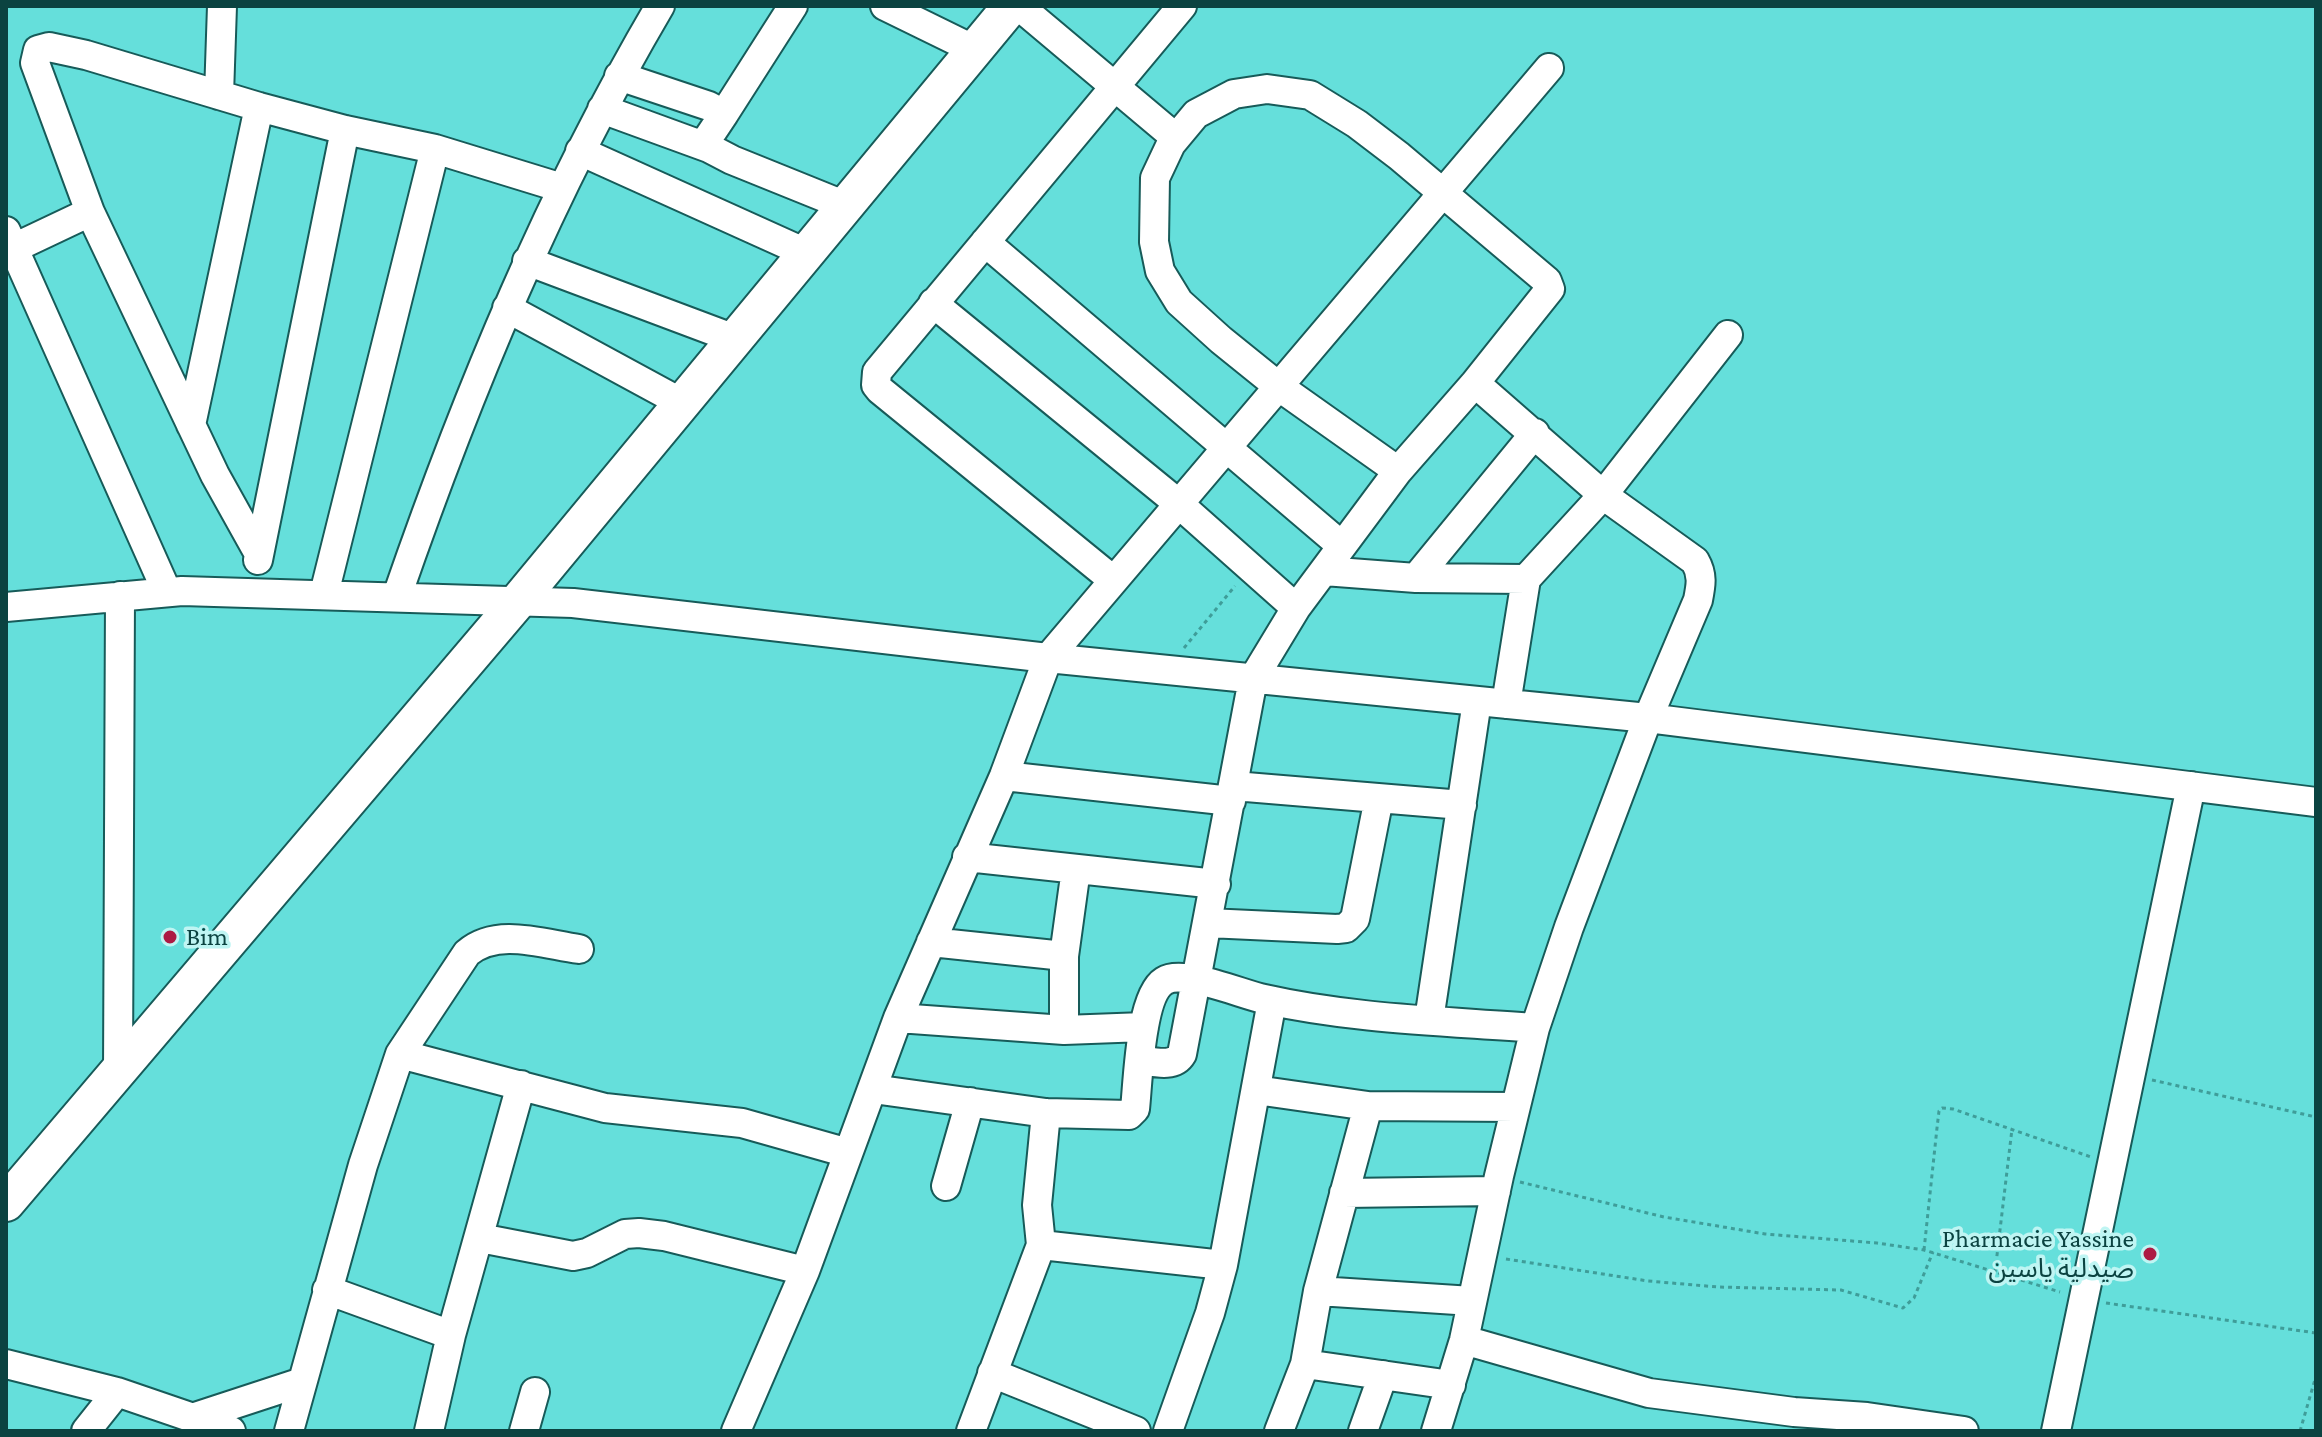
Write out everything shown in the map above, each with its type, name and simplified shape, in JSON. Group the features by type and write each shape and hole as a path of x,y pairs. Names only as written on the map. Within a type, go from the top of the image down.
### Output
{"main road":[{"path":"6,1203 519,600 1011,6"}],"street":[{"path":"219,95 222,6"},
{"path":"397,596 442,468 527,261 619,76 660,6"},
{"path":"709,148 708,138 793,6"},
{"path":"885,6 975,50"},
{"path":"1019,6 1176,138"},
{"path":"1113,580 880,390 876,385 877,372 1182,6"},
{"path":"259,554 191,425 90,212 35,63 38,50 44,47 59,48 259,107 345,130 435,149 562,188"},
{"path":"736,1431 805,1271 898,1018 1004,776 1048,658 1549,68"},
{"path":"619,76 709,106 724,114"},
{"path":"1140,1060 1173,1063 1180,1059 1253,679 1296,608 1398,471 1475,383 1550,289 1547,281 1389,148 1310,95 1267,89 1234,94 1196,114 1176,138 1155,178 1154,242 1160,271 1179,302 1221,340 1278,386 1398,471"},
{"path":"191,425 259,107"},
{"path":"602,109 709,148 846,206"},
{"path":"251,592 345,130"},
{"path":"324,594 435,149"},
{"path":"580,151 806,253"},
{"path":"90,212 10,240 167,592"},
{"path":"985,242 1342,546"},
{"path":"527,261 735,339"},
{"path":"933,303 1179,504 1296,608"},
{"path":"507,308 682,403"},
{"path":"1506,704 1526,579 1603,495 1728,335"},
{"path":"1436,1431 1464,1340 1535,1028 1569,927 1648,718 1698,600 1701,571 1695,561 1603,495 1475,383"},
{"path":"1416,578 1535,433"},
{"path":"1324,571 1416,578 1526,579"},
{"path":"6,607 167,592 573,603 1048,658 1648,718 2316,802"},
{"path":"118,1071 120,596"},
{"path":"1429,1020 1477,701"},
{"path":"1004,776 1232,794 1379,798 1462,805"},
{"path":"2056,1431 2191,786"},
{"path":"1208,923 1337,929 1351,924 1355,919 1379,798"},
{"path":"967,857 1216,884"},
{"path":"1064,1030 1064,956 1076,869"},
{"path":"289,1431 371,1137 400,1054 467,953 477,944 501,938 579,949"},
{"path":"931,942 1064,956"},
{"path":"873,1089 1046,1113 1124,1116 1133,1113 1144,1027 1152,996 1158,986 1172,978 1197,980 1272,1001 1320,1009 1535,1028"},
{"path":"1168,1431 1210,1313 1223,1265 1272,1001"},
{"path":"898,1018 1064,1030 1144,1027"},
{"path":"400,1054 605,1108 742,1123 848,1153"},
{"path":"429,1431 451,1335 521,1085"},
{"path":"1256,1090 1368,1106 1515,1107"},
{"path":"946,1186 970,1102"},
{"path":"1279,1431 1305,1364 1318,1291 1368,1106"},
{"path":"971,1431 1041,1245 1037,1205 1046,1113"},
{"path":"1344,1193 1498,1184"},
{"path":"480,1238 573,1256 587,1253 625,1234 639,1233 664,1236 805,1271"},
{"path":"1041,1245 1223,1265"},
{"path":"327,1290 451,1335"},
{"path":"1318,1291 1472,1301"},
{"path":"1464,1340 1649,1393 1865,1424 1964,1431"},
{"path":"6,1364 117,1392 231,1431"},
{"path":"1305,1364 1451,1385"},
{"path":"992,1373 1136,1431"},
{"path":"1363,1431 1383,1375"},
{"path":"192,1418 302,1382"},
{"path":"86,1431 117,1392"},
{"path":"524,1431 535,1392"}],"path":[{"path":"1167,670 1250,567"},
{"path":"2129,1075 2316,1117"},
{"path":"1924,1250 1939,1111 1946,1107 2110,1163"},
{"path":"1995,1272 2012,1129"},
{"path":"1498,1184 1765,1234 1924,1250 2083,1300 2316,1333"},
{"path":"1482,1255 1648,1281 1718,1287 1841,1290 1903,1308 1914,1298 1933,1252"},
{"path":"2300,1431 2316,1376"}],"place":[{"name":"Bim","path":"170,937"},
{"name":"Pharmacie Yassine صيدلية ياسين","path":"2150,1254"}]}
